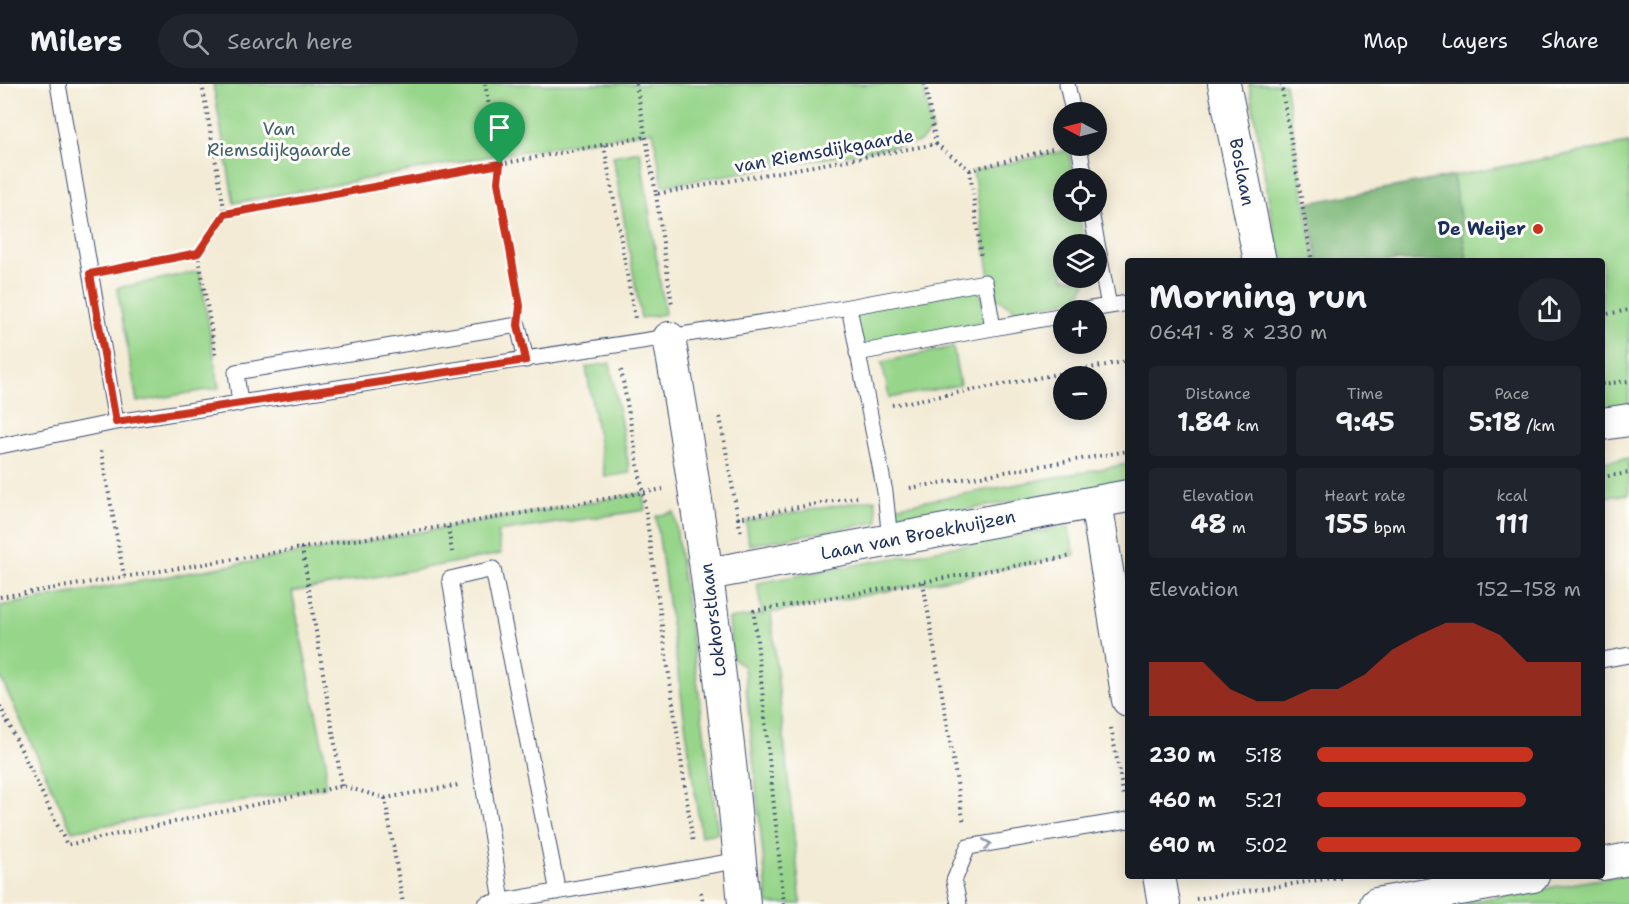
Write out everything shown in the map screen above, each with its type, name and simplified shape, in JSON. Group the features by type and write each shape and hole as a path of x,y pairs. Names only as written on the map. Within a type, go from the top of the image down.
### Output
{"street":[{"name":"Boslaan","path":"1224,84 1259,258"},
{"name":"Lokhorstlaan","path":"655,340 696,483 741,860 744,904"},
{"path":"1605,424 1629,420"},
{"name":"Laan van Broekhuijzen","path":"708,574 1125,497"},
{"path":"1096,502 1125,681"},
{"path":"1605,863 1629,859"},
{"path":"1161,879 1176,902"},
{"path":"1376,904 1516,879"}],"lane":[{"path":"58,84 116,422"},
{"path":"1067,84 1070,102"},
{"path":"1093,222 1109,306 1125,303"},
{"path":"0,446 116,422 655,340 984,282 993,328"},
{"path":"849,307 885,492 891,540"},
{"path":"857,352 1053,317"},
{"path":"233,405 236,372 518,325 526,360"},
{"path":"502,901 450,579 493,569 558,892"},
{"path":"1605,659 1629,655"},
{"path":"959,904 954,881 968,847 1125,814"},
{"path":"486,904 741,860"}],"path":[{"path":"90,274 198,253 225,214 202,84"},
{"path":"485,84 500,164 498,182 520,306 518,325"},
{"path":"636,84 656,194 674,320 655,340"},
{"name":"van Riemsdijkgaarde","path":"656,194 936,144 925,84"},
{"path":"1281,84 1311,258"},
{"path":"225,214 645,137"},
{"path":"936,144 970,170 984,282"},
{"path":"604,145 655,340"},
{"path":"970,170 1053,149"},
{"path":"198,253 233,405"},
{"path":"1605,314 1629,310"},
{"path":"617,346 644,501 703,904"},
{"path":"868,410 1125,362"},
{"path":"1605,384 1629,381"},
{"path":"96,427 124,576"},
{"path":"1605,477 1629,473"},
{"path":"0,588 1,597 302,548"},
{"path":"784,904 754,611 1078,555"},
{"path":"923,582 968,847"},
{"path":"0,706 67,845 342,786 385,798 483,780"},
{"path":"1111,727 1125,803"},
{"path":"385,798 403,904"},
{"path":"1176,902 1325,879"}],"green space":[{"name":"Van Riemsdijkgaarde","path":"213,84 923,84 932,130 920,142 663,186 653,131 486,157 234,203"},
{"path":"1249,84 1285,84 1314,258 1278,258"},
{"name":"De Weijer","path":"1629,143 1629,410 1605,413 1605,258 1467,258 1453,176"},
{"path":"640,151 665,314 641,318 613,156"},
{"path":"1053,154 1053,156 1070,156 1072,168 1053,168 1053,222 1081,222 1082,234 1053,234 1053,288 1083,288 1077,299 1053,300 1053,303 1016,310 993,296 973,171"},
{"path":"1453,176 1467,258 1317,258 1308,203"},
{"path":"200,271 219,388 137,402 117,288"},
{"path":"979,286 987,322 859,346 853,311"},
{"path":"953,347 960,385 889,398 882,362"},
{"path":"610,363 630,473 605,477 586,367"},
{"path":"1629,458 1629,494 1605,498 1605,462"},
{"path":"1125,465 1125,482 896,522 893,507"},
{"path":"643,493 645,510 497,532 501,554 292,592 326,762 325,787 72,831 0,676 0,606"},
{"path":"875,499 878,522 749,545 746,521"},
{"path":"674,512 718,833 701,836 656,516"},
{"path":"1068,526 1075,555 771,613 801,904 768,904 744,667 732,657 729,619 766,614 762,613 757,583"},
{"path":"1629,874 1629,904 1455,904 1605,879"}],"place":[{"name":"De Weijer","path":"1538,229"}],"route":[{"path":"500,164 498,182 520,306 518,325 526,360 116,422 90,274 198,253 225,214 500,164"}]}
